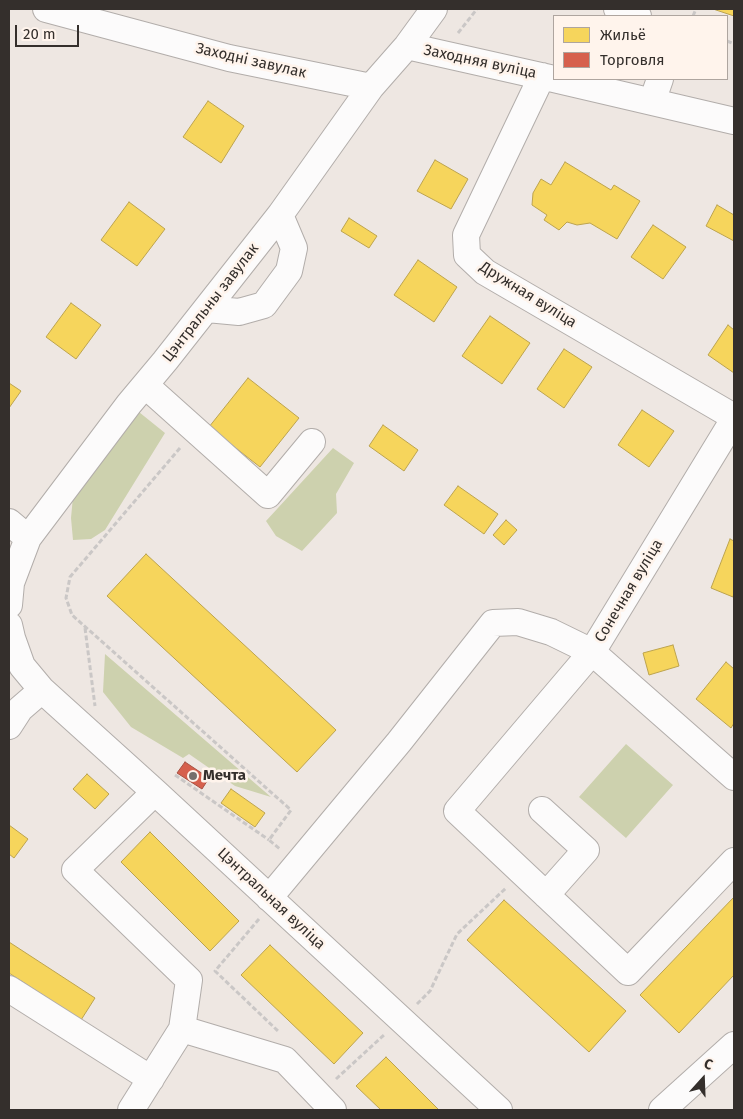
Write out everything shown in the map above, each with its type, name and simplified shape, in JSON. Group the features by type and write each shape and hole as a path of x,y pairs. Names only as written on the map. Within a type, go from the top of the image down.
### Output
{"street":[{"name":"Заходні завулак","path":"46,9 229,58 371,87"},
{"name":"Цэнтральны завулак","path":"9,605 18,530 87,459 165,362 280,215 371,87 434,9"},
{"path":"617,9 635,15"},
{"name":"Заходняя вуліца","path":"406,46 550,78"},
{"name":"Дружная вуліца","path":"550,78 466,235 467,255 484,272 734,418"},
{"name":"Заходняя вуліца","path":"568,80 656,90 734,121"},
{"path":"207,309 239,312 264,305 289,271 294,248 280,215"},
{"path":"145,385 268,494 312,442"},
{"name":"Сонечная вуліца","path":"734,418 592,652 734,777"},
{"path":"267,905 313,844 399,742 493,623 518,622 551,632 592,652 457,811 628,972 734,861"},
{"path":"9,726 20,709 42,690 22,666 10,633"},
{"name":"Цэнтральная вуліца","path":"42,690 163,783 267,905 402,1020 499,1110"},
{"path":"131,1110 182,1029 189,980 75,870 163,783"},
{"path":"542,810 586,850 546,894"},
{"path":"9,989 151,1079"},
{"path":"182,1029 285,1060 326,1102"},
{"path":"662,1110 734,1045"}],"path":[{"path":"194,429 166,465 70,577 66,598 72,615 291,810 269,840"},
{"path":"163,783 269,840 298,864"},
{"path":"326,1102 430,991 457,934 523,872"},
{"path":"210,971 215,970 267,905"},
{"path":"215,970 284,1037"}],"green space":[{"path":"129,404 165,433 105,530 91,539 73,540 71,518 75,475"},
{"path":"333,448 354,463 336,494 337,513 302,551 276,536 266,521"},
{"path":"105,654 271,797 235,786 189,754 183,758 131,727 103,692"},
{"path":"626,744 673,785 626,838 579,797"}],"building: Жильё":[{"path":"713,9 734,9 734,16"},
{"path":"208,101 244,126 221,163 183,137"},
{"path":"435,160 468,179 451,209 417,191"},
{"path":"565,162 611,190 614,185 640,201 617,239 590,223 577,225 567,222 559,230 544,220 547,215 532,205 533,193 541,179 551,185"},
{"path":"129,202 165,229 137,266 101,240"},
{"path":"717,205 734,215 734,241 706,226"},
{"path":"349,218 377,236 369,248 341,231"},
{"path":"653,225 686,247 663,279 631,257"},
{"path":"418,260 457,287 434,322 394,295"},
{"path":"71,303 101,325 76,359 46,337"},
{"path":"490,316 530,343 502,384 462,356"},
{"path":"728,325 734,330 734,373 708,355"},
{"path":"564,349 592,367 564,408 537,389"},
{"path":"248,378 299,418 260,467 209,427"},
{"path":"9,383 21,391 9,408"},
{"path":"642,410 674,431 649,467 618,445"},
{"path":"383,425 418,450 404,471 369,446"},
{"path":"458,486 498,514 484,534 444,505"},
{"path":"506,520 517,530 504,545 493,535"},
{"path":"730,539 734,541 733,597 711,588"},
{"path":"146,554 336,730 297,772 107,596"},
{"path":"673,645 679,666 649,675 643,653"},
{"path":"726,662 734,669 734,723 731,728 696,699"},
{"path":"87,774 109,794 95,809 73,789"},
{"path":"231,789 265,813 255,827 221,803"},
{"path":"9,825 28,839 14,858 9,854"},
{"path":"150,832 239,921 210,951 121,862"},
{"path":"734,897 734,975 679,1033 640,995"},
{"path":"504,900 626,1011 589,1052 467,940"},
{"path":"9,942 95,998 81,1020 9,973"},
{"path":"270,945 363,1033 334,1064 241,975"},
{"path":"386,1057 439,1110 381,1110 356,1086"}],"building: Торговля":[{"name":"Мечта","path":"185,762 209,778 202,789 177,773"}],"place":[{"name":"Мечта","path":"193,776"}]}
